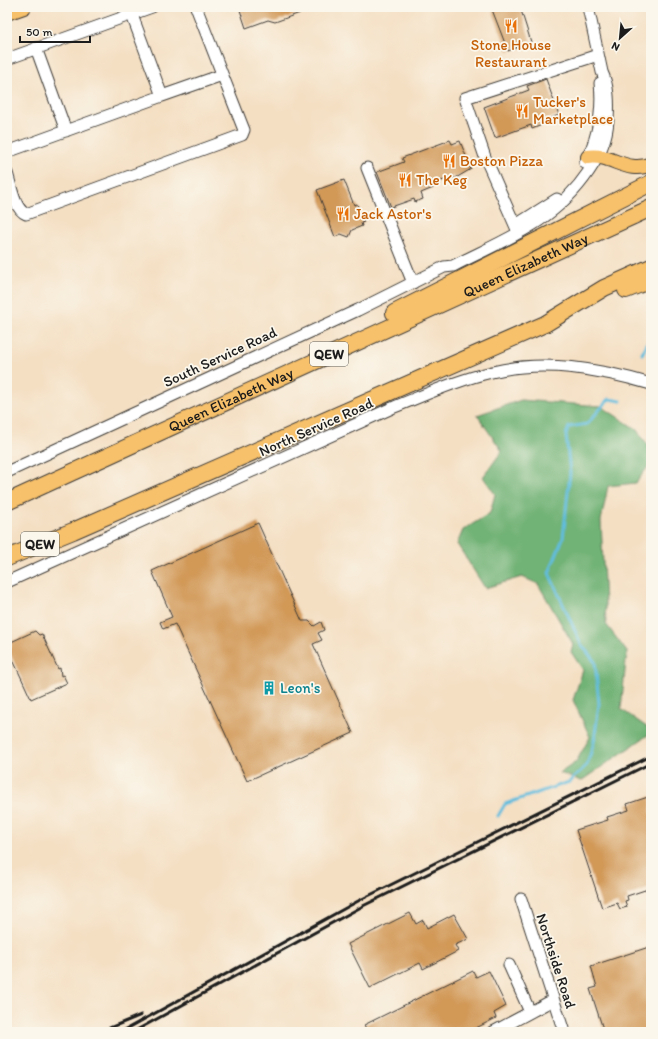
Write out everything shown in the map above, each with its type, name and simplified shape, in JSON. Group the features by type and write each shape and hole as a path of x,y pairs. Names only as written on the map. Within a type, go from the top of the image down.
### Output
{"highway":[{"path":"348,345 380,320 651,183"},
{"name":"Queen Elizabeth Way","path":"7,502 348,345 651,208"},
{"name":"QEW","path":"7,558 73,531 545,324 604,288 651,267"},
{"path":"545,324 651,280"}],"main road":[{"path":"7,13 24,7"},
{"path":"593,156 627,167 637,168 651,164"}],"street":[{"path":"7,59 130,10 152,7"},
{"path":"7,173 18,207 26,214 242,135 244,130 196,7"},
{"name":"South Service Road","path":"7,472 358,310 444,267 453,266 517,229 549,215 567,199 582,182 593,156 606,138 608,116 607,86 602,72 588,7"},
{"path":"130,10 162,96"},
{"path":"36,48 66,131"},
{"path":"517,229 485,157 465,98 598,55"},
{"path":"7,152 222,75"},
{"path":"367,168 413,283"},
{"name":"North Service Road","path":"7,582 385,412 448,385 493,371 546,365 612,372 651,384"},
{"name":"Northside Road","path":"520,899 564,1032"},
{"path":"509,965 530,1012"},
{"path":"492,1032 554,1000"}],"green space":[{"path":"521,400 601,406 636,429 648,445 650,464 636,483 608,486 601,521 606,624 627,652 621,709 651,730 651,733 581,781 560,773 576,762 590,737 573,700 583,670 571,652 573,644 538,584 522,577 485,588 457,544 463,530 490,513 495,494 483,477 502,451 477,415"}],"building":[{"path":"239,7 314,8 275,22 268,20 246,28"},
{"path":"491,7 520,7 531,42 508,51"},
{"name":"Tucker's Marketplace","path":"546,79 559,115 541,122 542,125 532,129 531,125 495,138 484,107 529,90 527,86"},
{"path":"450,140 452,144 460,141 471,169 454,179 453,176 432,185 433,188 421,193 423,199 415,202 414,199 391,207 377,172 404,162 402,158"},
{"name":"Jack Astor's","path":"344,180 354,205 357,204 364,222 361,223 362,226 352,230 349,237 341,234 335,237 317,190"},
{"name":"Leon's","path":"258,523 302,621 309,621 314,626 321,622 324,630 318,633 322,640 313,644 353,733 247,781 175,624 163,629 160,622 172,617 152,571"},
{"path":"35,631 39,635 42,634 58,669 60,668 61,676 63,675 67,683 31,699 8,649 11,648 11,642"},
{"path":"651,796 651,888 627,896 628,900 625,901 627,907 620,909 617,903 602,908 576,830 608,820 607,817 629,810 627,804"},
{"path":"410,913 416,924 423,920 427,928 454,914 468,939 455,945 458,951 423,969 420,963 370,988 348,944"},
{"path":"649,947 651,953 651,1032 604,1032 590,989 597,987 591,966"},
{"path":"473,971 476,977 489,971 506,1006 494,1013 496,1018 468,1032 368,1032 364,1025"}],"waterway":[{"path":"642,354 651,336"},
{"path":"498,816 505,804 569,782 587,765 594,742 599,704 595,662 581,644 549,573 563,538 570,473 566,435 569,427 587,424 609,399 621,401"}],"railway":[{"path":"121,1032 360,900 651,756"},
{"path":"133,1032 363,906 651,763"},
{"path":"100,1032 141,1015"}],"place":[{"name":"Stone House Restaurant","path":"511,26"},
{"name":"Tucker's Marketplace","path":"522,111"},
{"name":"Boston Pizza","path":"449,161"},
{"name":"The Keg","path":"405,180"},
{"name":"Jack Astor's","path":"343,214"},
{"name":"Leon's","path":"269,688"}]}
